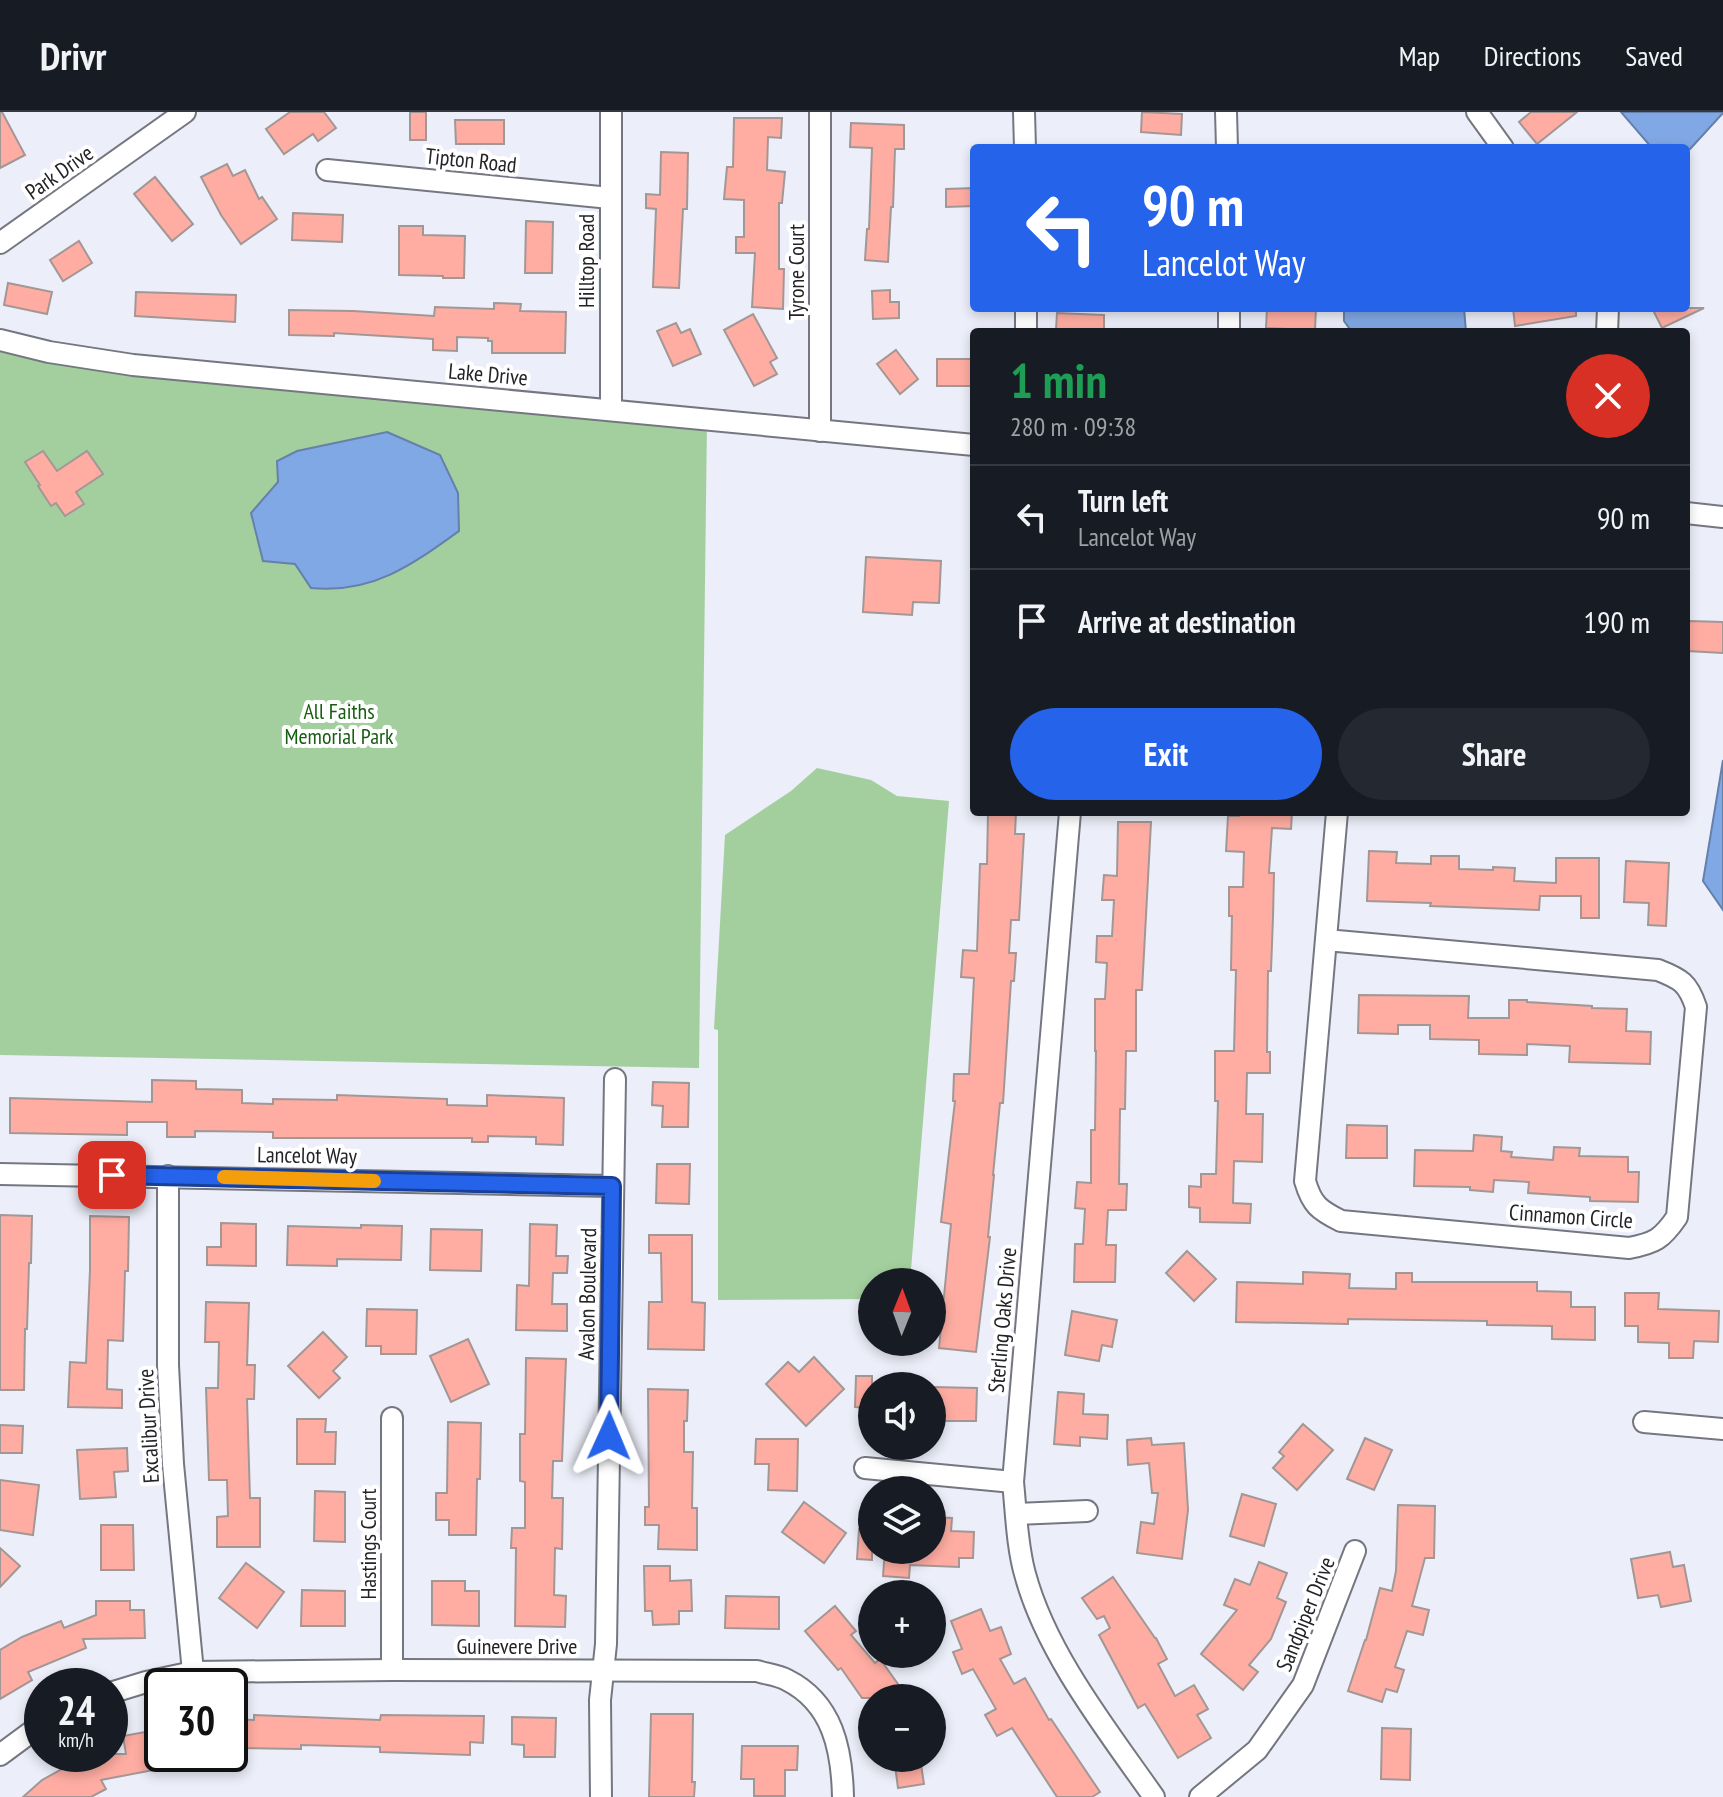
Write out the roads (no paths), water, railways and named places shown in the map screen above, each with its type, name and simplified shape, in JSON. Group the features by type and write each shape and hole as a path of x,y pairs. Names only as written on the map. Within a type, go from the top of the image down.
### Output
{"street":[{"name":"Park Drive","path":"0,243 185,112"},
{"name":"Hilltop Road","path":"611,112 611,410"},
{"name":"Tyrone Court","path":"820,112 820,431"},
{"path":"1024,112 1025,144"},
{"path":"1226,112 1227,144"},
{"path":"1477,112 1500,144"},
{"name":"Tipton Road","path":"327,170 610,198"},
{"name":"Lake Drive","path":"0,340 49,352 133,365 970,445"},
{"path":"1690,513 1723,517"},
{"name":"Sterling Oaks Drive","path":"1070,816 1013,1482 1024,1573 1045,1628 1074,1682 1154,1797"},
{"path":"1326,940 1337,816"},
{"name":"Cinnamon Circle","path":"1326,940 1658,970 1677,978 1690,990 1696,1007 1677,1217 1667,1232 1653,1243 1629,1248 1341,1221 1321,1211 1310,1197 1305,1181 1326,940"},
{"name":"Avalon Boulevard","path":"601,1797 600,1700 606,1644 615,1079"},
{"name":"Lancelot Way","path":"0,1174 612,1186"},
{"name":"Excalibur Drive","path":"168,1176 168,1365 173,1464 193,1668"},
{"name":"Hastings Court","path":"392,1418 392,1670"},
{"path":"1644,1422 1723,1429"},
{"path":"865,1468 1013,1482"},
{"path":"1016,1514 1087,1511"},
{"name":"Sandpiper Drive","path":"1200,1797 1257,1750 1303,1685 1355,1551"},
{"name":"Guinevere Drive","path":"248,1671 757,1671 785,1679 806,1693 825,1715 837,1738 843,1768 843,1797"},
{"path":"0,1755 24,1737"}],"water":[{"path":"1621,112 1723,112 1690,149 1690,144 1649,144"},
{"path":"1344,312 1464,312 1466,328 1349,328 1344,321"},
{"path":"387,432 440,455 458,493 459,531 408,566 372,582 353,586 311,588 295,564 263,561 251,513 278,482 277,461 297,451"},
{"path":"1723,760 1723,910 1703,881"}],"park label":[{"name":"All Faiths Memorial Park","path":"339,724"}]}
